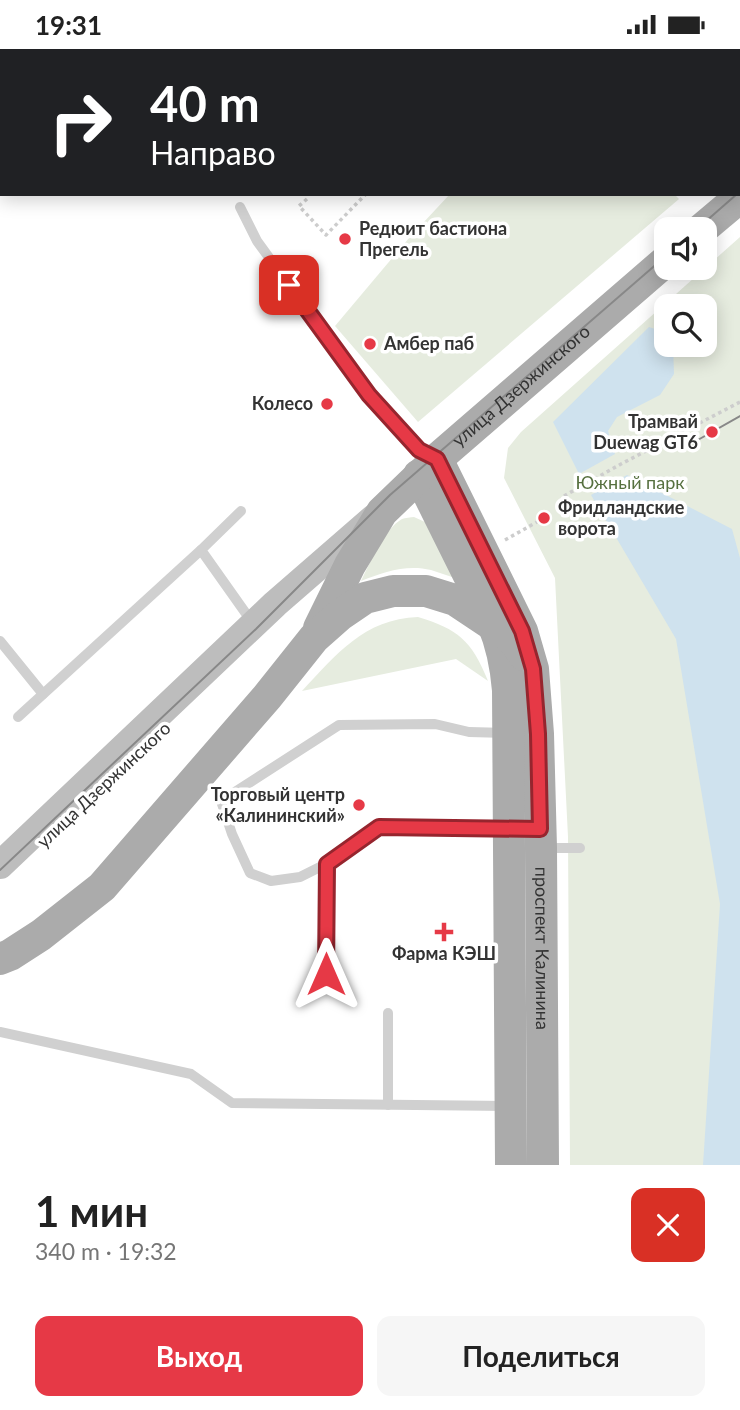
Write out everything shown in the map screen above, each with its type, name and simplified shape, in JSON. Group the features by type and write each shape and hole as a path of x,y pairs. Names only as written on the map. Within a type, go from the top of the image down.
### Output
{"main road":[{"path":"716,217 740,197"},
{"name":"улица Дзержинского","path":"0,865 309,573 382,512 428,467 654,271"},
{"name":"проспект Калинина","path":"428,467 499,639 508,690 523,733"},
{"name":"проспект Калинина","path":"428,467 522,631 533,669 523,733 543,1165"},
{"path":"314,638 350,565 382,512"},
{"path":"0,959 41,935 102,887 267,697 314,638 340,615 365,599 393,591 426,591 455,600 512,638 533,669"},
{"name":"улица Дзержинского","path":"0,883 255,642 257,635 253,625"},
{"name":"проспект Калинина","path":"510,1165 510,1107 528,833"}],"lane":[{"path":"240,207 257,241 369,395 419,450 428,467"},
{"path":"18,717 241,511"},
{"path":"201,550 253,625"},
{"path":"0,641 43,694"},
{"path":"523,733 469,732 435,724 339,725 221,801 232,834 250,873 271,881 300,877 327,864 379,827 528,833 580,848"},
{"path":"326,974 327,864"},
{"path":"388,1013 388,1105"},
{"path":"0,1032 191,1075 232,1104 510,1107"}],"path":[{"path":"307,199 299,206 326,235 354,210 364,196"},
{"path":"564,496 740,402"},
{"path":"505,540 537,522"}],"green space":[{"path":"448,196 676,196 679,199 658,217 654,217 654,220 418,422 335,326"},
{"name":"Южный парк","path":"740,237 740,1165 570,1165 568,837 555,578 504,478 508,448 521,432 654,314 654,357 717,357 717,294 676,294 692,280 717,280 717,257"},
{"path":"414,517 425,522 458,579 422,568 404,568 361,581 389,530 402,519"},
{"path":"418,617 444,626 462,639 476,656 488,681 456,659 302,691 340,652 367,632 399,619"}],"water":[{"path":"649,327 654,329 654,357 673,357 674,374 660,395 617,417 608,431 615,454 579,474 553,422"},
{"path":"627,475 732,529 740,558 740,1165 703,1165 720,904 676,639 591,495"}],"tram line":[{"path":"711,217 735,196"},
{"path":"0,870 256,629 390,495 654,266"},
{"path":"696,441 740,416"}],"place":[{"name":"Редюит бастиона Прегель","path":"345,239"},
{"name":"Амбер паб","path":"370,344"},
{"name":"Колесо","path":"327,404"},
{"name":"Трамвай Duewag GT6","path":"712,432"},
{"name":"Фридландские ворота","path":"544,518"},
{"name":"Торговый центр «Калининский»","path":"359,805"},
{"name":"Фарма КЭШ","path":"444,932"}],"route":[{"path":"289,285 369,395 419,450 437,459 522,631 533,669 538,734 540,829 379,827 327,864 326,974"}]}
